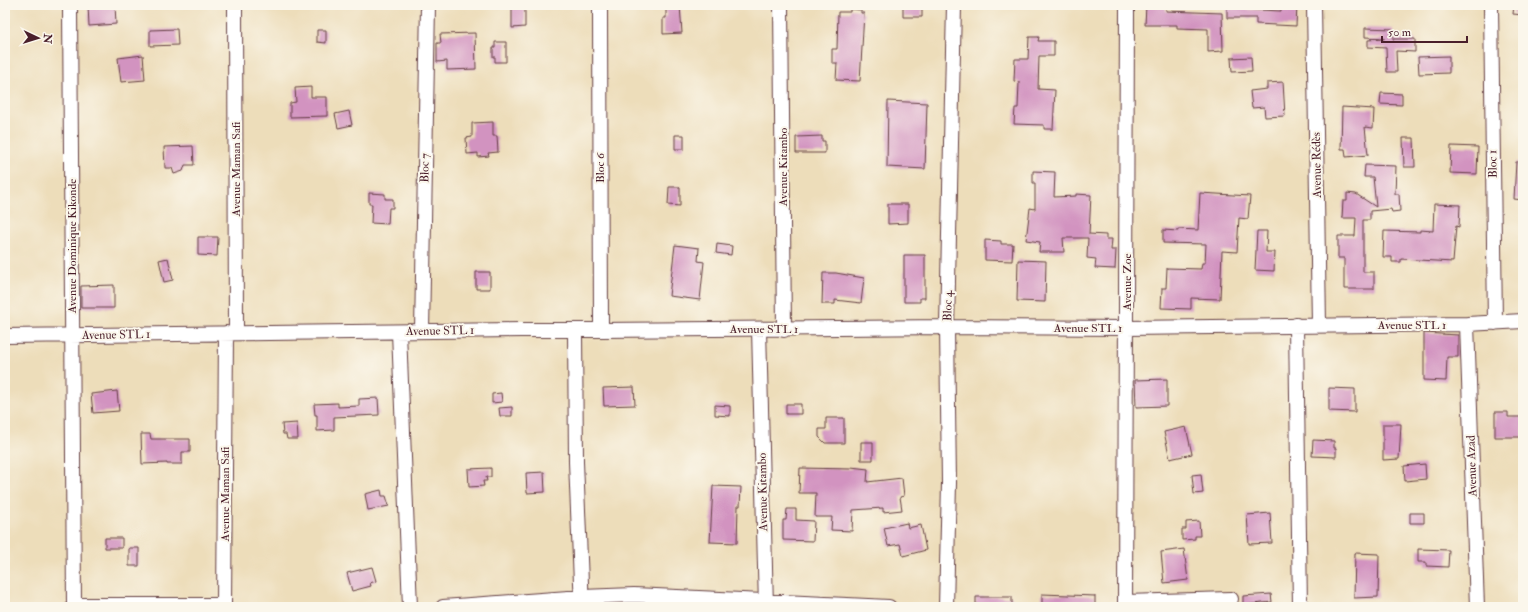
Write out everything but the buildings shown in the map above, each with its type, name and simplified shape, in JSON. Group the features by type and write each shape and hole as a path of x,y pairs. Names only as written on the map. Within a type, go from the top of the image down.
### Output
{"street":[{"name":"Avenue Dominique Kikonde","path":"70,5 74,606"},
{"name":"Avenue Maman Safi","path":"224,606 231,333 235,5"},
{"name":"Bloc 7","path":"422,331 428,5"},
{"name":"Bloc 6","path":"600,5 601,330"},
{"name":"Avenue Kitambo","path":"781,5 784,330"},
{"name":"Bloc 4","path":"946,607 949,483 947,327 954,5"},
{"name":"Avenue Zoe","path":"1125,604 1128,5"},
{"name":"Avenue Rédès","path":"1314,5 1319,325"},
{"name":"Bloc 1","path":"1491,5 1495,323"},
{"name":"Avenue STL 1","path":"5,336 422,331 784,330 947,327 1126,328 1467,324 1523,321"},
{"name":"Avenue Azad","path":"1467,324 1477,607"},
{"path":"1296,325 1300,607"},
{"name":"Avenue Kitambo","path":"759,329 766,604"},
{"path":"575,330 576,462 582,602"},
{"path":"399,332 410,607"},
{"path":"442,607 582,602 634,595 766,604 888,607"},
{"path":"1125,604 1231,599"},
{"path":"74,606 224,606"}]}
